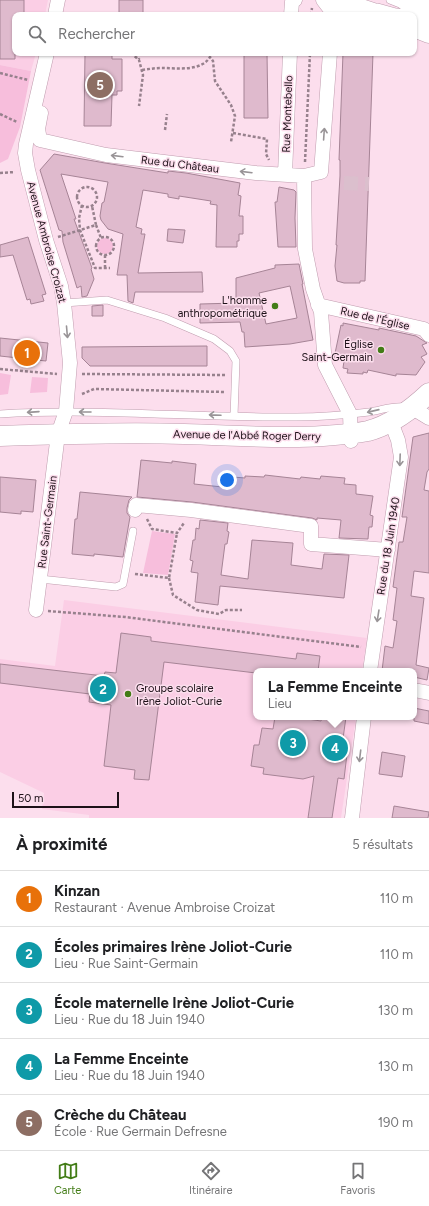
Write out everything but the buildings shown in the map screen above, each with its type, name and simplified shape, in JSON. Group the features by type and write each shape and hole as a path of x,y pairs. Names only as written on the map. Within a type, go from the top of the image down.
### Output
{"main road":[{"path":"334,0 369,12"},
{"path":"417,12 429,33"},
{"path":"411,407 429,393"},
{"name":"Avenue de l'Abbé Roger Derry","path":"0,436 58,434 182,434 351,438 391,422 402,416 411,407"}],"street":[{"path":"56,12 58,0"},
{"path":"292,12 292,2 295,0"},
{"path":"323,0 332,12"},
{"path":"417,12 429,20"},
{"path":"25,149 46,56"},
{"name":"Rue Montebello","path":"278,174 290,56"},
{"name":"Rue du Château","path":"40,140 106,155 256,173 304,176 321,172 330,56"},
{"path":"25,149 40,140 38,129 43,104 39,87"},
{"name":"Avenue Ambroise Croizat","path":"25,149 28,170 46,240 61,286 64,303 70,364 66,405 58,434"},
{"path":"304,176 305,249 312,289 321,312 325,365 350,414 351,438"},
{"name":"Rue de l'Église","path":"318,305 424,329 429,335"},
{"path":"411,407 429,418"},
{"name":"Rue du 18 Juin 1940","path":"370,668 401,457 398,440 391,422"},
{"name":"Rue Saint-Germain","path":"36,610 58,434"},
{"path":"138,508 191,510 311,526 311,544 388,550"},
{"path":"417,691 429,693"},
{"path":"352,818 364,720"}],"lane":[{"path":"355,0 396,12 417,12"},
{"path":"390,0 417,12"},
{"path":"64,303 107,300 165,318 214,339 230,351 236,361 234,416"},
{"name":"Avenue de l'Abbé Roger Derry","path":"0,414 66,405 234,416 299,417 370,412 388,407 411,407"},
{"path":"40,579 116,587 122,584 133,531"}],"path":[{"path":"134,56 139,60"},
{"path":"138,56 143,74 143,86 139,106"},
{"path":"304,176 310,56"},
{"path":"142,70 194,67 207,62 210,57 213,61 213,78 231,105 235,116 231,142"},
{"path":"0,73 39,87"},
{"path":"165,130 167,114"},
{"path":"233,132 267,138 266,154 278,174"},
{"path":"83,188 92,189 96,193 97,198 92,206 86,207 78,202 77,197 83,188"},
{"path":"82,205 79,218 80,230 95,268 110,268"},
{"path":"92,206 96,225 101,238"},
{"path":"46,240 96,225"},
{"path":"101,238 110,239 114,245 111,252 105,255 98,252 96,249 97,242 101,238"},
{"path":"105,255 105,268"},
{"path":"0,369 69,375 235,375"},
{"path":"66,405 74,398 94,389 234,392"},
{"path":"138,508 152,529 177,533"},
{"path":"191,510 177,533 169,578 173,594 197,610 219,614 226,610 242,610"},
{"path":"125,573 169,578"},
{"path":"36,610 125,617 373,648"}],"shaded area":[{"path":"0,0 48,0 46,12 12,12 12,56 35,56 31,71 0,65"},
{"path":"0,65 31,71 20,127 8,159 0,163"},
{"path":"105,238 112,243 113,246 108,253 105,254 98,249 97,246 102,239"},
{"path":"0,373 11,375 8,394 0,395"},
{"path":"32,377 48,378 47,392 30,393"},
{"path":"152,531 175,534 168,575 143,573"},
{"name":"Groupe scolaire Irène Joliot-Curie","path":"64,600 367,638 362,668 253,668 253,720 356,720 341,818 89,818 89,815 42,809 44,793 0,772 0,659 55,666"}],"tunnel":[{"path":"344,183 369,184"}],"place":[{"name":"Crèche du Château","path":"100,85"},
{"name":"L'homme anthropométrique","path":"275,306"},
{"name":"Église Saint-Germain","path":"381,350"},
{"name":"Kinzan","path":"27,353"},
{"name":"Écoles primaires Irène Joliot-Curie","path":"103,689"},
{"name":"Groupe scolaire Irène Joliot-Curie","path":"128,694"},
{"name":"École maternelle Irène Joliot-Curie","path":"293,743"},
{"name":"La Femme Enceinte","path":"335,748"}]}
